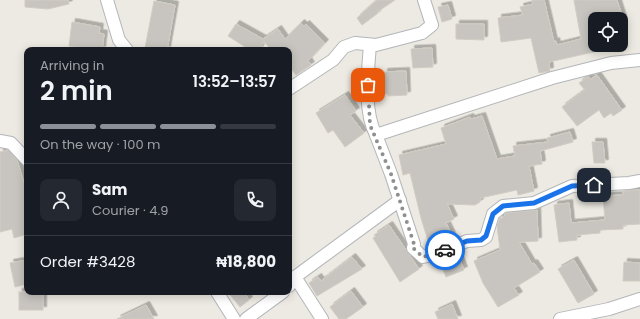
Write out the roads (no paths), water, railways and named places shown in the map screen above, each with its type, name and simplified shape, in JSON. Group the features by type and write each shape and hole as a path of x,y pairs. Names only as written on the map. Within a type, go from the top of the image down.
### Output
{"street":[{"path":"107,0 119,40 125,47"},
{"path":"292,87 333,60 344,47 355,43 376,45 422,33 432,25 424,0"},
{"path":"370,45 368,85 370,125 376,135 400,200 414,244 413,248 423,257 467,241 481,240 486,236 493,214 503,206 534,203 572,186 629,184 640,181"},
{"path":"376,135 552,78 611,63 640,60"},
{"path":"0,141 11,143 24,157"},
{"path":"322,319 292,282 400,200"},
{"path":"219,295 234,319"},
{"path":"246,319 280,295"},
{"path":"560,319 609,309 640,299"}]}
